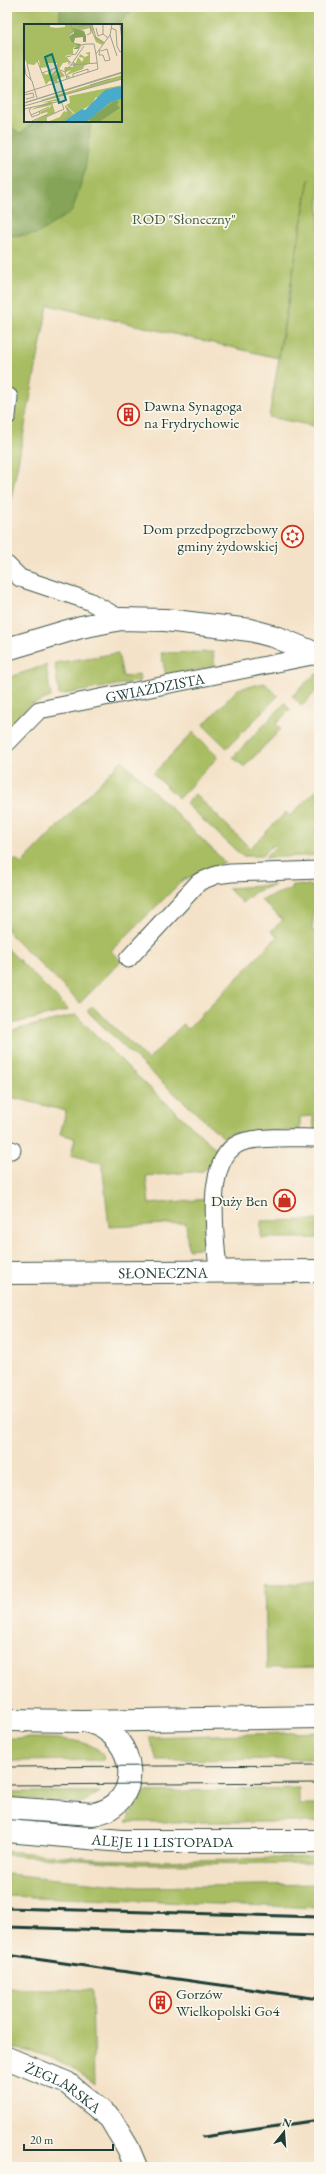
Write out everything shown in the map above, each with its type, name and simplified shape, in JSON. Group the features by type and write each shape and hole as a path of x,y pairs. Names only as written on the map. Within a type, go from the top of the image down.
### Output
{"main road":[{"name":"GWIAŹDZISTA","path":"7,649 81,627 121,619 165,620 250,630 276,637 318,655"},
{"name":"SŁONECZNA","path":"7,1273 319,1271"},
{"path":"7,1720 82,1721 319,1717"},
{"path":"7,1808 93,1814 104,1812 120,1798 128,1778 129,1767 123,1747 110,1731 90,1722 82,1721"},
{"name":"ALEJE 11 LISTOPADA","path":"7,1831 142,1842 319,1840"},
{"name":"ŻEGLARSKA","path":"7,2058 67,2083 110,2118 128,2148 136,2167"}],"lane":[{"path":"7,416 9,397"},
{"path":"7,565 13,579 89,601 121,619"},
{"name":"GWIAŹDZISTA","path":"7,743 39,710 318,655"},
{"path":"128,959 199,882 216,875 231,873 319,870"},
{"path":"218,1272 214,1188 217,1171 228,1151 244,1142 266,1139 319,1138"}],"green space":[{"name":"ROD \"Słoneczny\"","path":"7,7 319,7 319,427 269,417 309,179 278,358 48,305 9,510 7,509"},
{"path":"60,7 136,7 118,24 60,24"},
{"path":"34,122 91,122 85,171 72,211 37,234 7,236 7,123 20,134"},
{"path":"213,652 215,666 166,676 161,653"},
{"path":"118,653 123,677 139,674 140,681 59,695 55,663"},
{"path":"46,665 51,697 30,705 7,729 7,678"},
{"path":"315,674 319,674 319,688 302,706 292,696"},
{"path":"265,683 278,696 227,748 203,725 238,689"},
{"path":"285,703 290,710 276,724 281,729 244,767 233,757"},
{"path":"193,732 218,757 179,798 153,774"},
{"path":"122,760 225,862 183,880 111,951 121,961 80,1003 7,931 7,869 16,859 21,864"},
{"path":"319,787 319,855 265,858 275,847 273,845 262,856 242,856 186,804 195,794 250,848 286,812 290,816"},
{"path":"275,885 255,892 242,903 228,888"},
{"path":"292,885 317,886 312,931 319,932 319,1130 314,1130 313,1116 300,1117 300,1130 231,1133 224,1138 143,1065 87,1011 92,1006 148,1060 183,1024 188,1029 277,937 271,931 283,920 261,900 290,889"},
{"path":"7,948 69,1010 7,1025"},
{"path":"76,1015 135,1074 217,1150 216,1161 203,1171 146,1176 149,1204 206,1199 208,1230 207,1236 201,1248 188,1249 186,1223 109,1227 102,1163 71,1155 75,1138 60,1134 66,1111 7,1096 7,1032"},
{"path":"319,1220 319,1238 261,1238 261,1221"},
{"path":"319,1583 319,1667 267,1668 265,1584"},
{"path":"319,1732 319,1759 157,1760 149,1737"},
{"path":"7,1738 46,1738 77,1741 91,1745 100,1751 104,1760 7,1761"},
{"path":"299,1788 299,1805 319,1805 319,1822 126,1822 144,1792"},
{"path":"7,1792 101,1792 82,1803 7,1798"},
{"path":"7,1851 95,1859 156,1861 319,1857 319,1863 137,1864 7,1855"},
{"path":"7,1874 139,1887 319,1884 319,1908 7,1896"},
{"path":"7,1988 92,1990 94,2084 73,2069 54,2059 32,2052 7,2048"}],"tram line":[{"path":"7,1767 319,1765"},
{"path":"7,1785 319,1783"}],"railway":[{"path":"7,1908 319,1917"},
{"path":"7,1927 319,1936"},
{"path":"7,1955 319,1999"},
{"path":"203,2137 319,2120"}],"place":[{"name":"Dawna Synagoga na Frydrychowie","path":"129,414"},
{"name":"Dom przedpogrzebowy gminy żydowskiej","path":"293,537"},
{"name":"Duży Ben","path":"284,1200"},
{"name":"Gorzów Wielkopolski Go4","path":"161,2002"}]}
